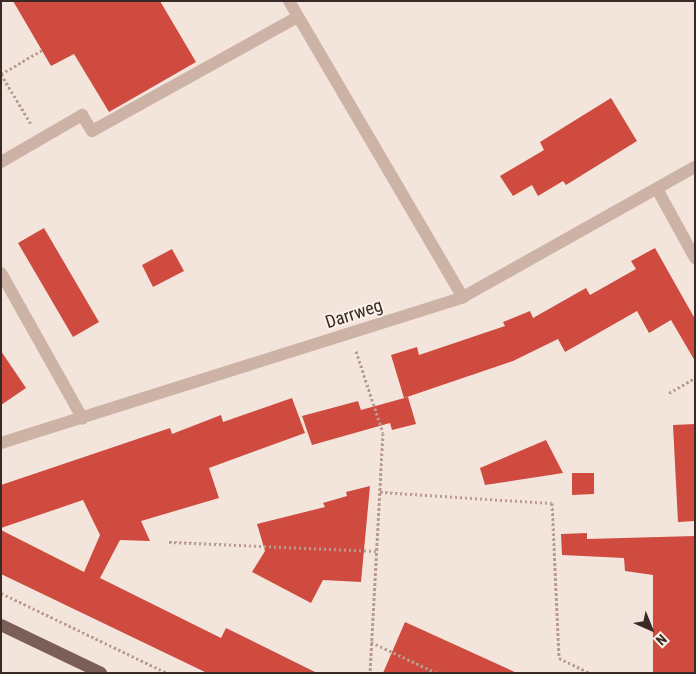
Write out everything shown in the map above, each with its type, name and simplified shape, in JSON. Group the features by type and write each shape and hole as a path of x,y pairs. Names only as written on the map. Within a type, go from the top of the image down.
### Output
{"main road":[{"path":"1,625 101,673"}],"street":[{"path":"289,1 463,297"},
{"path":"1,162 82,116 92,131 298,17"},
{"name":"Darrweg","path":"1,443 83,419 463,297 695,167"},
{"path":"657,189 695,258"},
{"path":"1,273 83,419"}],"path":[{"path":"40,140 1,74 42,50"},
{"path":"350,334 383,433 370,673"},
{"path":"669,393 695,378"},
{"path":"380,492 552,503 560,658 590,673"},
{"path":"169,542 264,548 376,551"},
{"path":"1,593 167,673"},
{"path":"371,642 437,673"}],"building":[{"path":"13,1 160,1 196,62 109,112 74,54 51,66"},
{"path":"611,98 637,141 566,185 563,181 538,196 532,185 513,196 500,176 544,150 540,142"},
{"path":"44,228 99,322 73,337 18,243"},
{"path":"655,248 695,319 695,361 671,320 649,333 637,311 565,352 558,339 513,361 404,398 391,355 417,347 419,355 505,326 503,322 530,311 533,318 586,288 590,295 636,269 631,261"},
{"path":"172,249 184,271 153,287 142,265"},
{"path":"1,351 26,388 1,405"},
{"path":"408,397 416,424 392,430 390,423 312,445 302,416 358,401 361,410"},
{"path":"292,398 305,433 209,468 219,498 141,521 150,541 120,540 100,578 221,638 226,628 317,673 207,673 1,574 1,530 84,572 100,535 83,500 1,528 1,485 170,428 172,434 221,415 223,422"},
{"path":"695,424 695,521 678,522 673,425"},
{"path":"546,440 563,473 485,485 480,468"},
{"path":"572,473 594,473 594,494 572,495"},
{"path":"370,486 361,582 323,580 311,603 252,572 265,551 257,524 325,507 323,503 347,496 346,492"},
{"path":"587,533 587,539 695,536 695,673 653,673 653,575 625,571 624,558 562,555 561,534"},
{"path":"405,622 517,673 383,673"}]}
